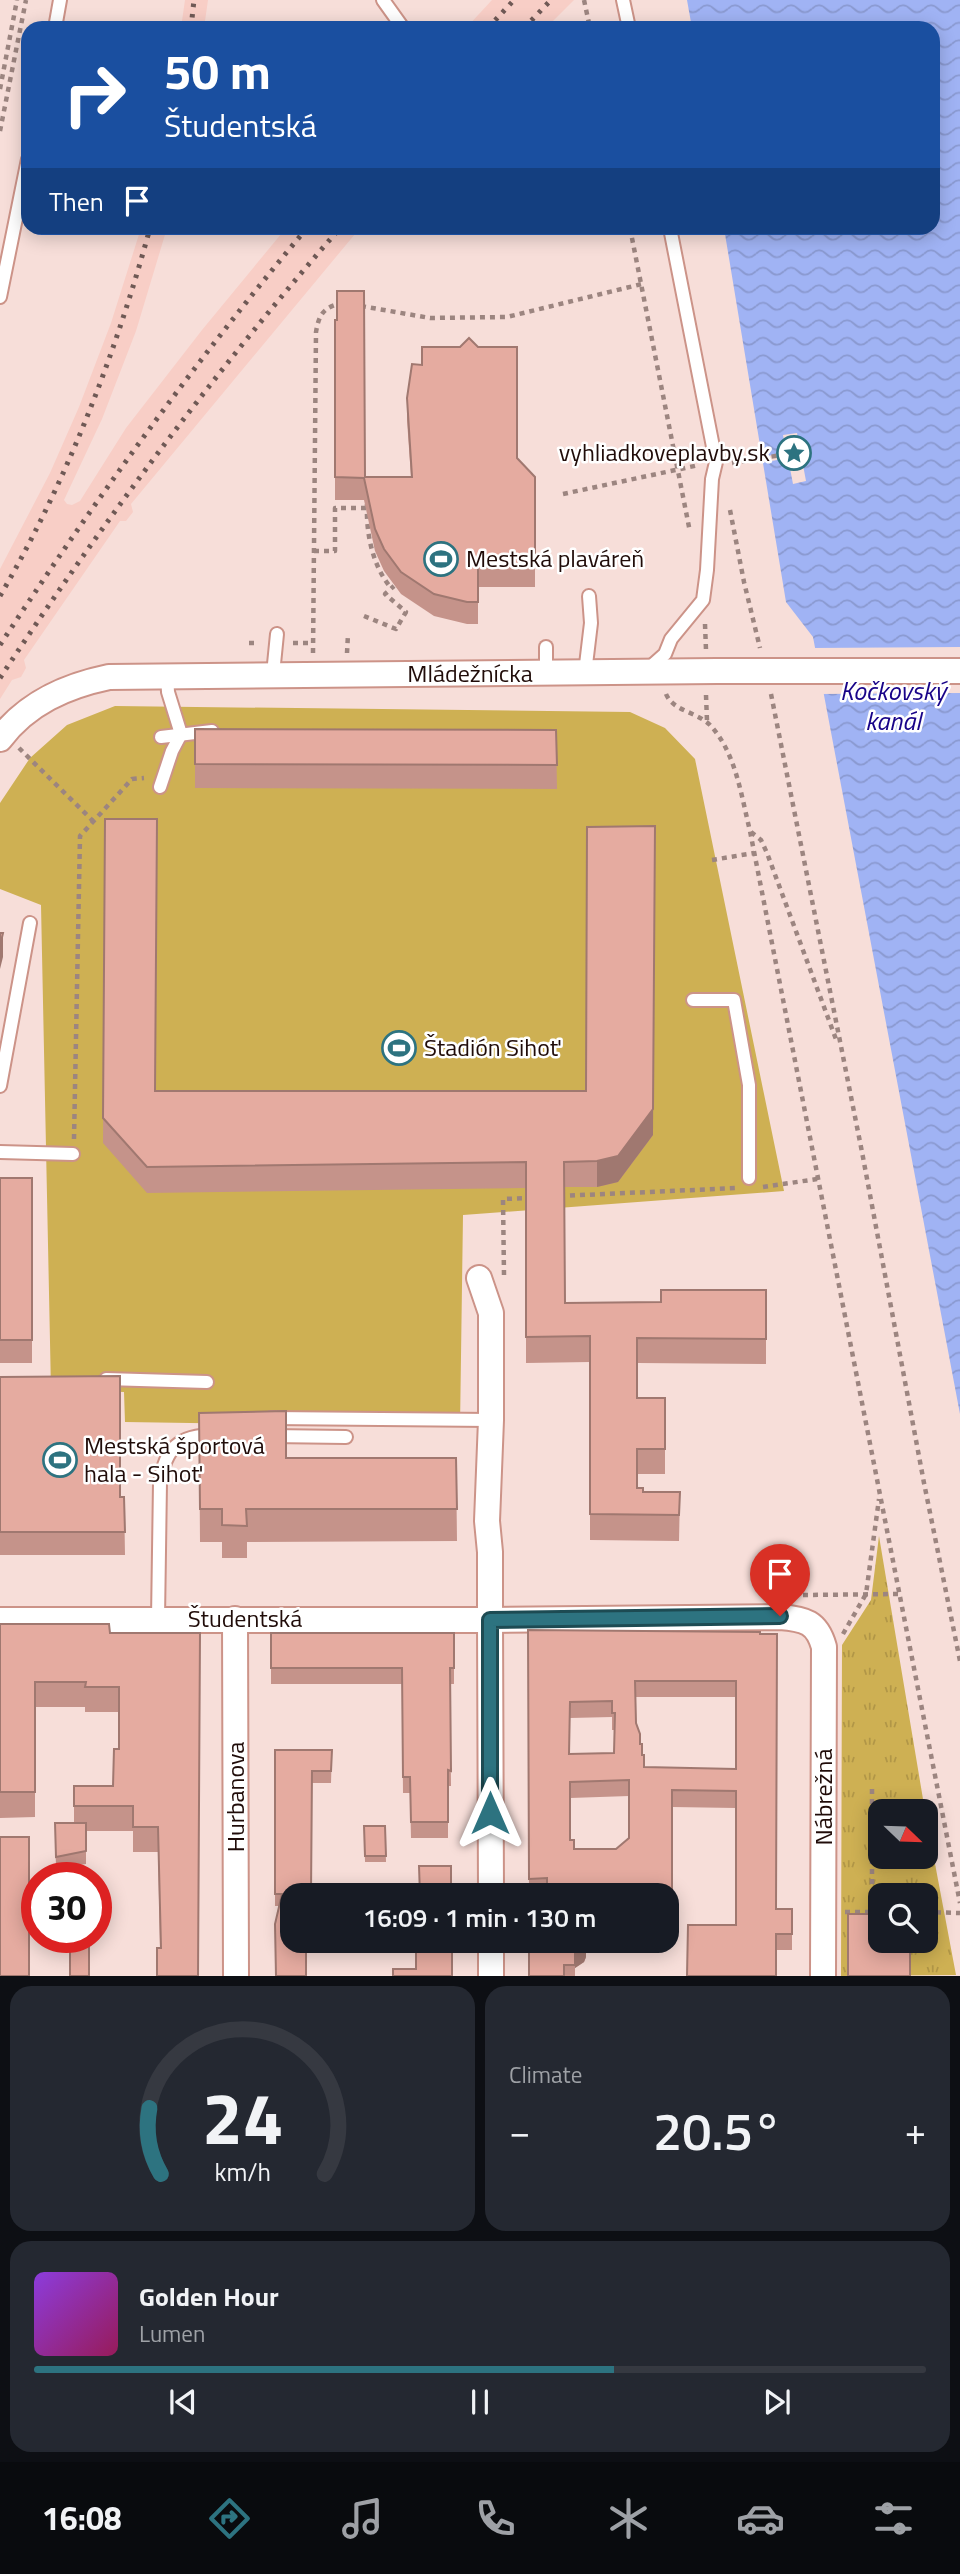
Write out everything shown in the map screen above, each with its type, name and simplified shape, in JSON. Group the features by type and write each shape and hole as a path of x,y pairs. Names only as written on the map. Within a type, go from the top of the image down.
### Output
{"street":[{"name":"Mládežnícka","path":"9,743 22,716 62,690 109,677 960,671"},
{"path":"479,1278 491,1313 487,1521 491,1566 491,1883"},
{"name":"Študentská","path":"0,1620 490,1620 780,1616 797,1618 810,1624"},
{"name":"Hurbanova","path":"235,1619 236,1976"},
{"name":"Nábrežná","path":"810,1624 820,1632 824,1647 824,1976"},
{"path":"491,1953 491,1976"}],"lane":[{"path":"56,21 60,0"},
{"path":"383,0 397,21"},
{"path":"623,0 628,21"},
{"path":"0,297 21,194"},
{"path":"644,672 665,654 671,639 703,600 712,479 716,462 671,235"},
{"path":"585,673 591,624 589,596"},
{"path":"273,674 277,634"},
{"path":"546,647 546,673"},
{"path":"162,782 181,734 168,692 167,675"},
{"path":"161,737 222,731"},
{"path":"0,1086 30,923"},
{"path":"693,1000 734,1000 749,1085 749,1183"},
{"path":"0,1152 74,1154"},
{"path":"98,1379 207,1382"},
{"path":"256,1418 491,1420"},
{"path":"158,1619 160,1483 163,1461 176,1444 199,1435 226,1436"},
{"path":"253,1436 346,1437"}],"path":[{"path":"0,89 17,0"},
{"path":"22,21 26,0"},
{"path":"584,0 588,21"},
{"path":"0,131 21,25"},
{"path":"632,235 690,534"},
{"path":"356,305 412,317 507,317 642,284"},
{"path":"313,663 316,332 319,317 328,306 343,303"},
{"path":"457,318 458,308"},
{"path":"716,462 760,460 794,453"},
{"path":"563,494 677,468"},
{"path":"363,616 396,629 406,612 385,594 393,587 385,580 373,553 368,536 366,500"},
{"path":"314,551 335,551 335,508 366,508"},
{"path":"730,508 762,658"},
{"path":"704,619 708,672 707,722"},
{"path":"347,654 348,634"},
{"path":"249,643 257,643"},
{"path":"288,643 313,643"},
{"path":"768,683 960,1661"},
{"path":"665,691 671,703 707,722 723,739 731,756 750,831 960,1903"},
{"path":"9,743 93,821"},
{"path":"74,1154 80,836 132,779 162,782"},
{"path":"750,831 761,840 767,853 842,1056"},
{"path":"712,860 754,853"},
{"path":"759,1187 817,1179"},
{"path":"557,1197 749,1183"},
{"path":"504,1287 503,1199 543,1197"},
{"path":"839,1641 866,1594 880,1495"},
{"path":"800,1595 900,1594"},
{"path":"872,1789 872,1883"},
{"path":"837,1912 868,1912"},
{"path":"938,1912 960,1913"}],"shaded area":[{"path":"185,0 208,0 205,21 182,21"},
{"path":"492,0 574,0 553,21 472,21"},
{"path":"139,235 165,235 136,331 102,419 64,500 67,504 80,501 126,428 280,235 354,235 131,504 133,512 126,521 120,521 24,660 26,668 21,677 12,680 0,699 0,569 50,473 111,323"}],"green space":[{"name":"Štadión Sihoť","path":"115,706 630,712 665,728 695,759 784,1191 463,1215 460,1427 125,1422 124,1392 51,1390 41,905 0,889 0,803 30,758 67,725"},
{"path":"879,1536 923,1799 868,1799 868,1869 936,1869 956,1975 841,1976 842,1645 871,1600"}],"water":[{"name":"Kočkovský kanál","path":"687,0 960,0 960,1414 813,637 786,602 725,235 940,235 940,21 691,21"}],"pier":[{"path":"797,433 806,481 793,484 788,458 760,463 759,458 786,452 783,435"},
{"path":"960,647 960,693 820,694 812,648"}],"building":[{"path":"337,291 364,291 365,477 412,477 407,398 412,364 422,365 422,347 460,347 469,338 478,347 517,347 517,458 535,477 535,565 478,565 478,602 434,594 401,572 384,549 375,529 364,478 335,477"},
{"path":"195,729 556,730 557,765 195,764"},
{"path":"105,819 157,819 155,1091 586,1091 587,827 655,826 653,1109 618,1156 597,1161 564,1162 565,1303 661,1302 661,1290 766,1290 766,1339 637,1338 637,1398 665,1398 665,1449 637,1449 637,1488 643,1488 643,1492 680,1492 679,1515 590,1514 590,1336 526,1337 526,1162 147,1167 103,1118"},
{"path":"0,1178 32,1178 32,1340 0,1340"},
{"name":"Mestská športová hala - Sihoť","path":"120,1376 120,1497 124,1497 125,1532 0,1532 0,1377"},
{"path":"286,1411 286,1458 456,1458 457,1509 246,1509 247,1526 222,1525 222,1509 200,1509 199,1413"},
{"path":"0,1624 109,1624 110,1633 200,1633 198,1976 157,1976 157,1948 161,1948 158,1827 133,1827 133,1806 74,1806 74,1786 113,1786 114,1749 119,1749 119,1687 85,1687 86,1682 35,1682 35,1792 0,1792"},
{"path":"528,1630 777,1634 776,1909 792,1909 792,1934 776,1934 776,1976 687,1976 688,1925 736,1925 736,1791 672,1790 672,1883 547,1883 547,1878 529,1879","holes":["635,1681 736,1681 736,1769 644,1767 644,1755 636,1723","612,1701 612,1713 615,1713 614,1753 569,1754 570,1702","629,1780 629,1838 616,1849 574,1849 574,1840 570,1840 570,1782"]},
{"path":"271,1633 454,1633 454,1668 450,1668 451,1771 448,1770 448,1822 411,1822 410,1777 403,1777 402,1668 271,1668"},
{"path":"275,1750 332,1750 331,1771 312,1771 311,1883 280,1883 280,1894 275,1894"},
{"path":"55,1823 86,1823 86,1851 56,1857"},
{"path":"364,1826 385,1826 386,1856 365,1856"},
{"path":"0,1837 29,1837 29,1862 21,1862 21,1953 29,1953 29,1976 0,1976"},
{"path":"419,1866 451,1866 451,1883 420,1883"},
{"path":"280,1903 280,1953 306,1953 306,1976 276,1976 275,1924"},
{"path":"848,1914 868,1914 868,1953 910,1953 910,1976 848,1976"},
{"path":"70,1953 89,1953 89,1976 70,1976"},
{"path":"416,1953 452,1953 452,1976 393,1976 393,1969 416,1969"},
{"path":"529,1953 575,1953 575,1965 564,1965 564,1976 529,1976"}],"railway":[{"path":"192,21 194,0"},
{"path":"494,21 514,0"},
{"path":"531,21 551,0"},
{"path":"0,596 47,508 87,417 121,323 148,235"},
{"path":"0,645 72,537 148,432 226,328 301,235"},
{"path":"0,678 162,447 249,336 334,235"}],"place":[{"name":"vyhliadkoveplavby.sk","path":"794,453"},
{"name":"Mestská plaváreň","path":"441,559"},
{"name":"Štadión Sihoť","path":"399,1048"},
{"name":"Mestská športová hala - Sihoť","path":"60,1460"}],"route":[{"path":"490,1813 490,1620 780,1616"}]}
